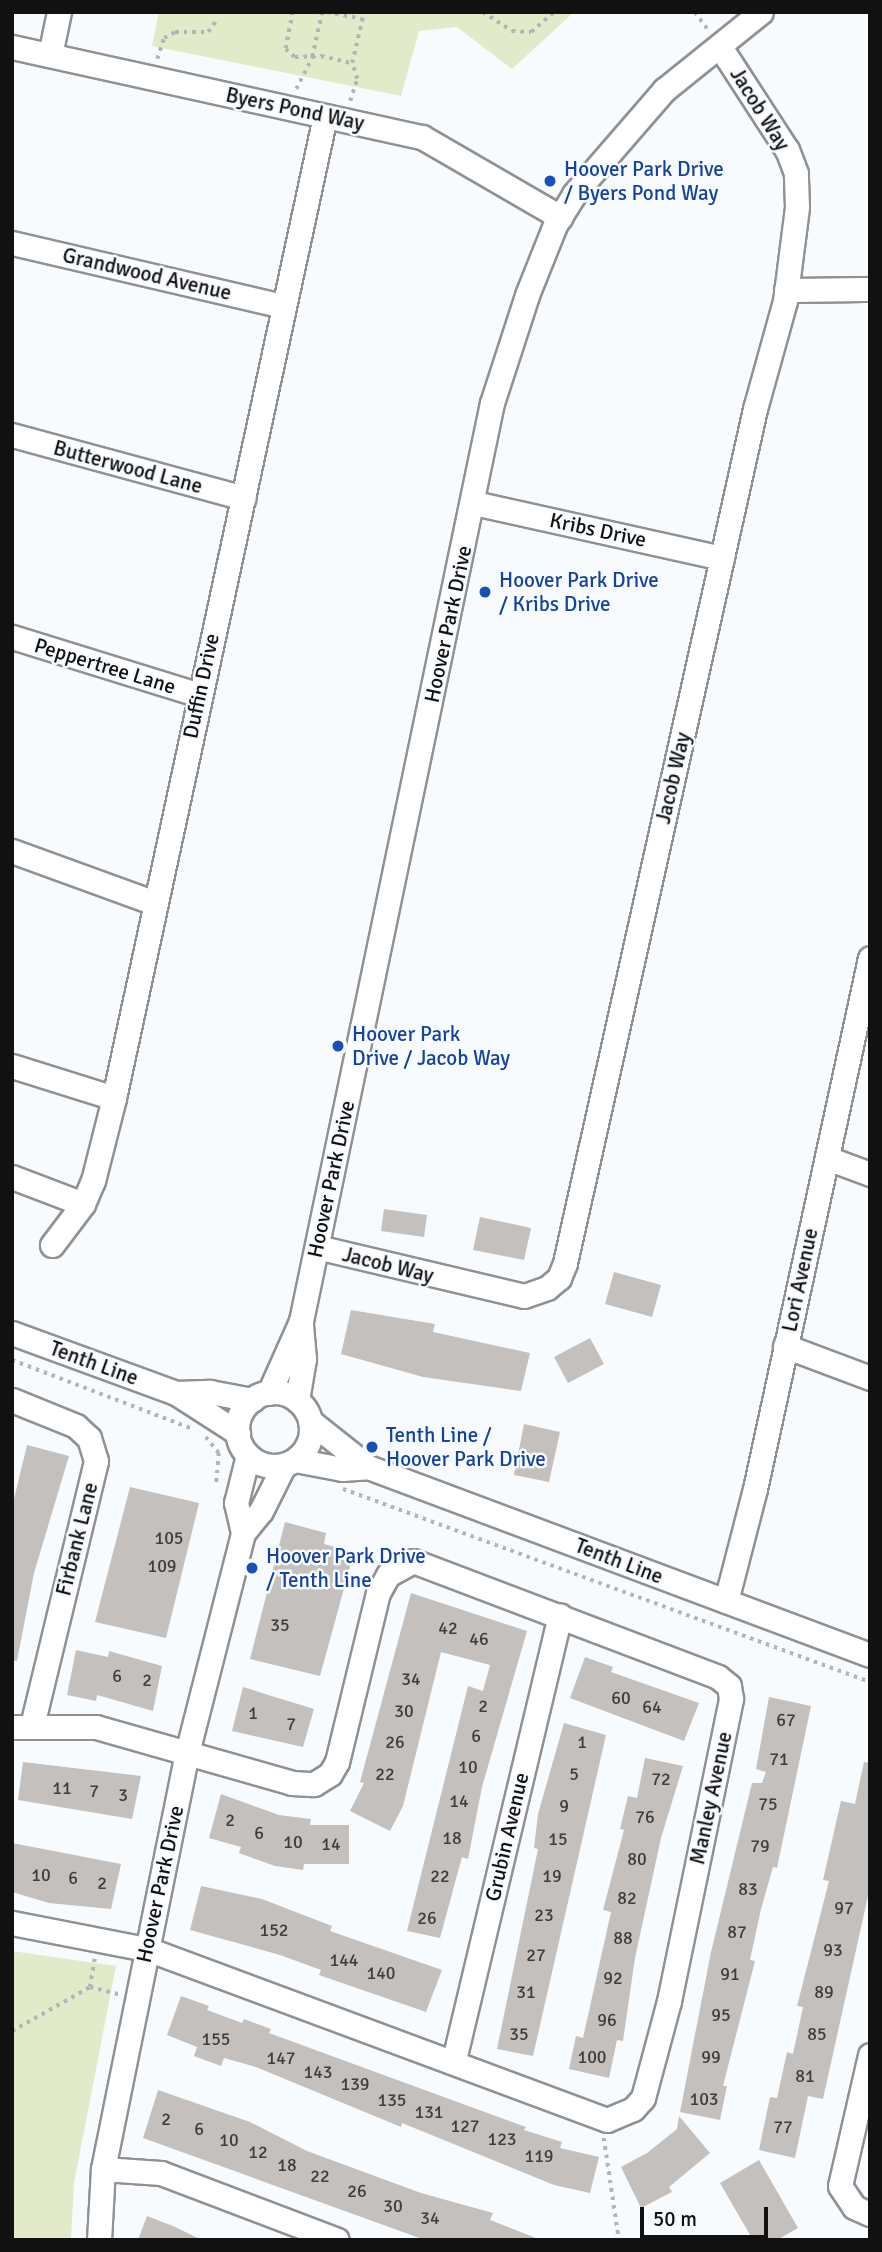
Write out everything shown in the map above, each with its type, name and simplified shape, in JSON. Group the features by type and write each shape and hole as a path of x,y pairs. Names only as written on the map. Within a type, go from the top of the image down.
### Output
{"street":[{"path":"50,55 60,12"},
{"name":"Hoover Park Drive","path":"260,1396 301,1321 474,503 492,403 536,271 573,194 664,90 761,12"},
{"name":"Byers Pond Way","path":"12,47 422,137 560,217"},
{"name":"Jacob Way","path":"317,1247 507,1294 537,1294 559,1278 571,1243 722,558 786,290 797,207 796,173 787,150 720,47"},
{"name":"Duffin Drive","path":"52,1245 83,1204 114,1098 199,695 244,498 282,306 334,118"},
{"name":"Grandwood Avenue","path":"12,243 282,306"},
{"path":"786,290 870,289"},
{"name":"Butterwood Lane","path":"12,435 244,498"},
{"name":"Kribs Drive","path":"474,503 722,558"},
{"name":"Peppertree Lane","path":"12,637 199,695"},
{"path":"12,851 155,903"},
{"name":"Lori Avenue","path":"726,1601 868,969"},
{"path":"12,1066 114,1098"},
{"path":"827,1158 870,1174"},
{"path":"12,1177 83,1204"},
{"name":"Hoover Park Drive","path":"297,1400 304,1359 301,1321"},
{"name":"Tenth Line","path":"12,1333 176,1393 238,1433"},
{"path":"785,1346 870,1378"},
{"name":"Tenth Line","path":"176,1393 215,1392 260,1396"},
{"path":"260,1396 297,1400 310,1421 308,1443 289,1462 259,1463 248,1455 238,1433 244,1409 260,1396"},
{"name":"Firbank Lane","path":"12,1400 76,1426 89,1438 96,1461 22,1726"},
{"name":"Tenth Line","path":"310,1421 368,1467 870,1655"},
{"name":"Hoover Park Drive","path":"243,1533 236,1503 248,1455"},
{"name":"Hoover Park Drive","path":"99,2240 103,2169 187,1753 243,1533 261,1511 289,1462"},
{"name":"Tenth Line","path":"289,1462 342,1469 368,1467"},
{"name":"Manley Avenue","path":"22,1726 96,1727 292,1783 314,1784 330,1774 344,1735 378,1593 402,1564 413,1561 718,1677 729,1686 732,1699 669,2001 643,2098 633,2109 602,2118"},
{"name":"Grubin Avenue","path":"454,2060 560,1615"},
{"path":"12,1923 146,1949 454,2060 602,2118"},
{"path":"870,2055 840,2186 854,2207 870,2214"},
{"path":"103,2169 160,2174 335,2239"}],"path":[{"path":"293,12 285,49 295,57 352,63"},
{"path":"288,107 312,57 324,12 362,19"},
{"path":"334,118 357,79 352,63 364,12"},
{"path":"483,12 512,31 531,32 554,12"},
{"path":"152,78 164,38 175,32 208,32 216,21"},
{"path":"12,1360 194,1429 219,1453 216,1486"},
{"path":"331,1484 870,1682"},
{"path":"90,1987 98,1940"},
{"path":"12,2031 90,1987 137,1998"},
{"path":"602,2118 619,2240"}],"green space":[{"path":"159,12 574,12 512,69 457,27 419,31 401,96 152,46"},
{"path":"12,1951 116,1966 74,2183 71,2240 12,2240"}],"building":[{"path":"384,1209 427,1215 424,1237 381,1231"},
{"path":"480,1217 531,1228 524,1260 473,1250"},
{"path":"614,1272 661,1285 652,1317 605,1304"},
{"path":"351,1310 435,1324 433,1332 530,1353 521,1391 423,1377 341,1354"},
{"path":"590,1338 604,1364 568,1383 554,1357"},
{"path":"524,1424 560,1432 549,1482 514,1475"},
{"path":"27,1445 69,1456 34,1573 17,1661 12,1660 12,1507"},
{"path":"130,1487 199,1503 166,1638 95,1622"},
{"path":"285,1522 326,1533 324,1544 354,1552 320,1676 250,1659"},
{"path":"411,1593 527,1631 482,1787 468,1859 462,1857 440,1938 407,1931 468,1686 483,1691 490,1665 441,1652 403,1806 390,1831 350,1811 364,1783 360,1782"},
{"path":"76,1650 108,1657 109,1651 162,1666 153,1711 97,1695 96,1701 67,1695"},
{"path":"585,1657 613,1667 611,1672 699,1703 684,1741 570,1698"},
{"path":"243,1687 314,1709 303,1747 232,1731"},
{"path":"769,1697 811,1706 777,1868 773,1867 761,1909 750,1960 755,1961 723,2086 727,2086 720,2120 680,2112 711,1952 752,1783 762,1783 766,1772 756,1769"},
{"path":"564,1723 606,1735 533,2056 497,2049 538,1849 534,1848 538,1814"},
{"path":"645,1758 683,1766 661,1838 635,1958 623,2041 617,2040 609,2078 569,2069 576,2036 583,2038 611,1912 603,1910 624,1830 620,1829 628,1796 637,1798"},
{"path":"23,1762 141,1776 132,1819 18,1800"},
{"path":"864,1762 870,1763 870,1887 823,2099 808,2096 795,2158 759,2150 770,2097 777,2098 787,2052 793,2054 803,2007 797,2006 829,1881 823,1880 841,1801 855,1804"},
{"path":"221,1794 279,1815 311,1819 310,1825 349,1825 349,1864 304,1864 303,1870 275,1866 239,1853 241,1847 209,1838"},
{"path":"12,1843 121,1864 111,1909 49,1903 12,1892"},
{"path":"201,1886 262,1899 332,1926 330,1931 442,1970 426,2012 319,1975 321,1970 280,1955 190,1930"},
{"path":"181,1996 209,2006 207,2010 242,2023 244,2019 271,2029 269,2033 526,2127 524,2130 562,2142 560,2148 599,2157 590,2193 554,2185 402,2123 401,2127 256,2067 224,2058 221,2066 194,2056 197,2047 167,2035"},
{"path":"158,2090 250,2122 307,2151 421,2193 493,2213 490,2220 541,2240 425,2240 143,2138"},
{"path":"679,2116 710,2153 669,2187 672,2192 641,2208 621,2167 647,2153 677,2129"},
{"path":"759,2160 798,2228 777,2240 753,2240 720,2183"},
{"path":"147,2216 173,2226 202,2240 138,2240"}],"place":[{"name":"Hoover Park Drive / Byers Pond Way","path":"550,181"},
{"name":"Hoover Park Drive / Kribs Drive","path":"485,592"},
{"name":"Hoover Park Drive / Jacob Way","path":"338,1046"},
{"name":"Tenth Line / Hoover Park Drive","path":"372,1447"},
{"name":"Hoover Park Drive / Tenth Line","path":"252,1568"}]}
